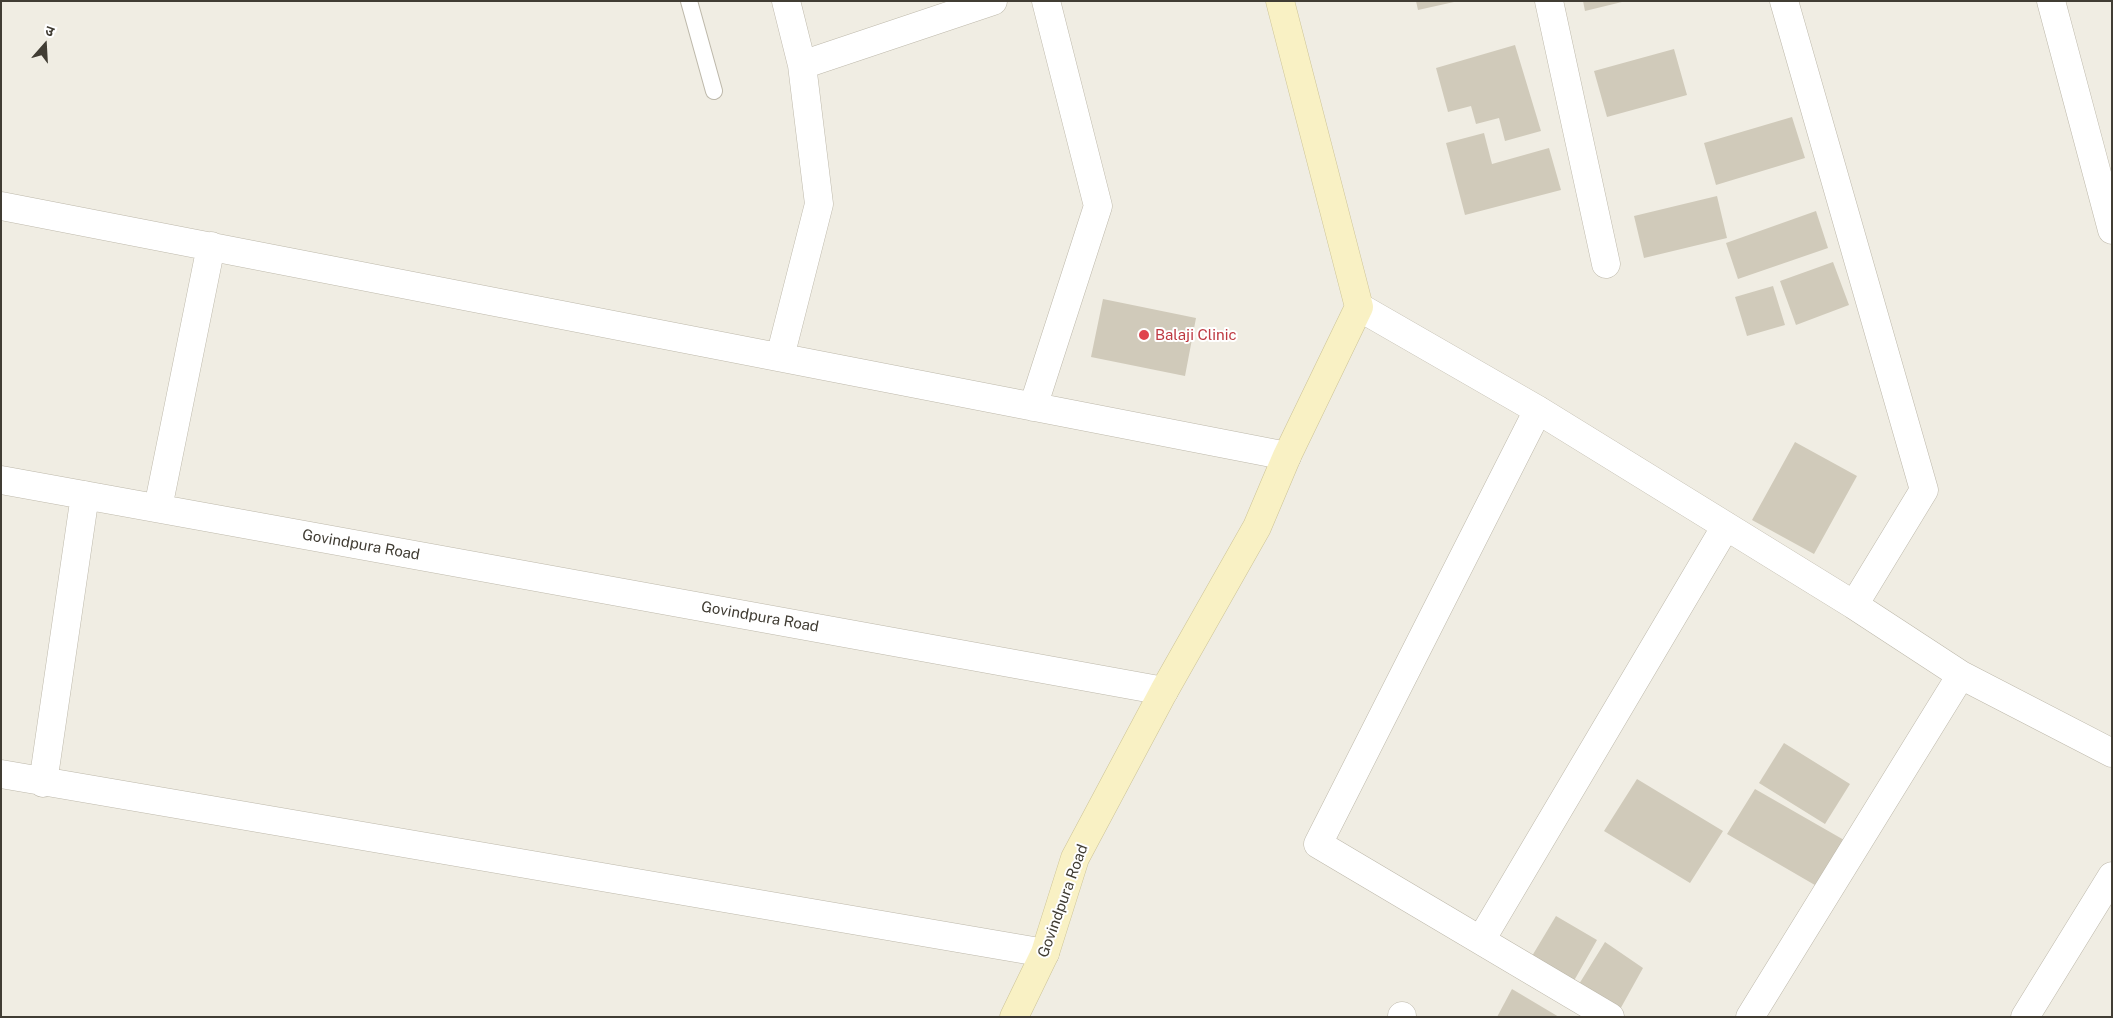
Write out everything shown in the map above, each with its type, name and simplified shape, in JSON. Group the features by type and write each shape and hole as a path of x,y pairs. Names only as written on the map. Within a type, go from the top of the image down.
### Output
{"street":[{"path":"780,357 819,204 802,66 786,1"},
{"path":"802,66 993,1"},
{"path":"1033,407 1098,206 1046,1"},
{"path":"1164,691 1256,526 1358,307 1280,1"},
{"path":"1549,1 1606,264"},
{"path":"1784,1 1924,490 1854,605"},
{"path":"2051,1 2112,230"},
{"path":"1,206 1287,456"},
{"path":"158,508 211,246"},
{"path":"1358,307 1538,410 1854,605 1961,675 2112,753"},
{"path":"1538,410 1318,844 1610,1017"},
{"name":"Govindpura Road","path":"1,480 1164,691 1075,858 1045,953 1014,1017"},
{"path":"43,782 85,495"},
{"path":"1481,940 1726,526"},
{"path":"1750,1017 1961,675"},
{"path":"1,774 1045,953"},
{"path":"2025,1017 2110,881"}],"lane":[{"path":"689,1 714,91"}],"building":[{"path":"1416,1 1454,1 1454,2 1418,10"},
{"path":"1583,1 1622,1 1622,2 1585,11"},
{"path":"1515,45 1541,131 1505,141 1499,118 1476,124 1471,106 1448,112 1436,68"},
{"path":"1674,49 1687,95 1607,117 1594,71"},
{"path":"1792,117 1805,158 1716,185 1704,143"},
{"path":"1484,133 1492,164 1549,148 1561,190 1465,215 1446,143"},
{"path":"1717,196 1727,238 1644,258 1634,216"},
{"path":"1816,211 1828,248 1738,279 1726,243"},
{"path":"1833,262 1849,305 1796,325 1780,281"},
{"path":"1773,286 1785,325 1747,336 1735,297"},
{"path":"1103,299 1196,318 1185,376 1091,357"},
{"path":"1795,442 1857,476 1814,554 1752,520"},
{"path":"1784,743 1850,784 1825,824 1759,783"},
{"path":"1637,779 1723,831 1690,883 1604,831"},
{"path":"1755,789 1844,840 1820,888 1727,834"},
{"path":"1556,916 1597,940 1571,986 1529,961"},
{"path":"1605,942 1643,968 1618,1013 1576,989"},
{"path":"1512,989 1559,1017 1497,1017"}],"place":[{"name":"Balaji Clinic","path":"1144,335"}]}
